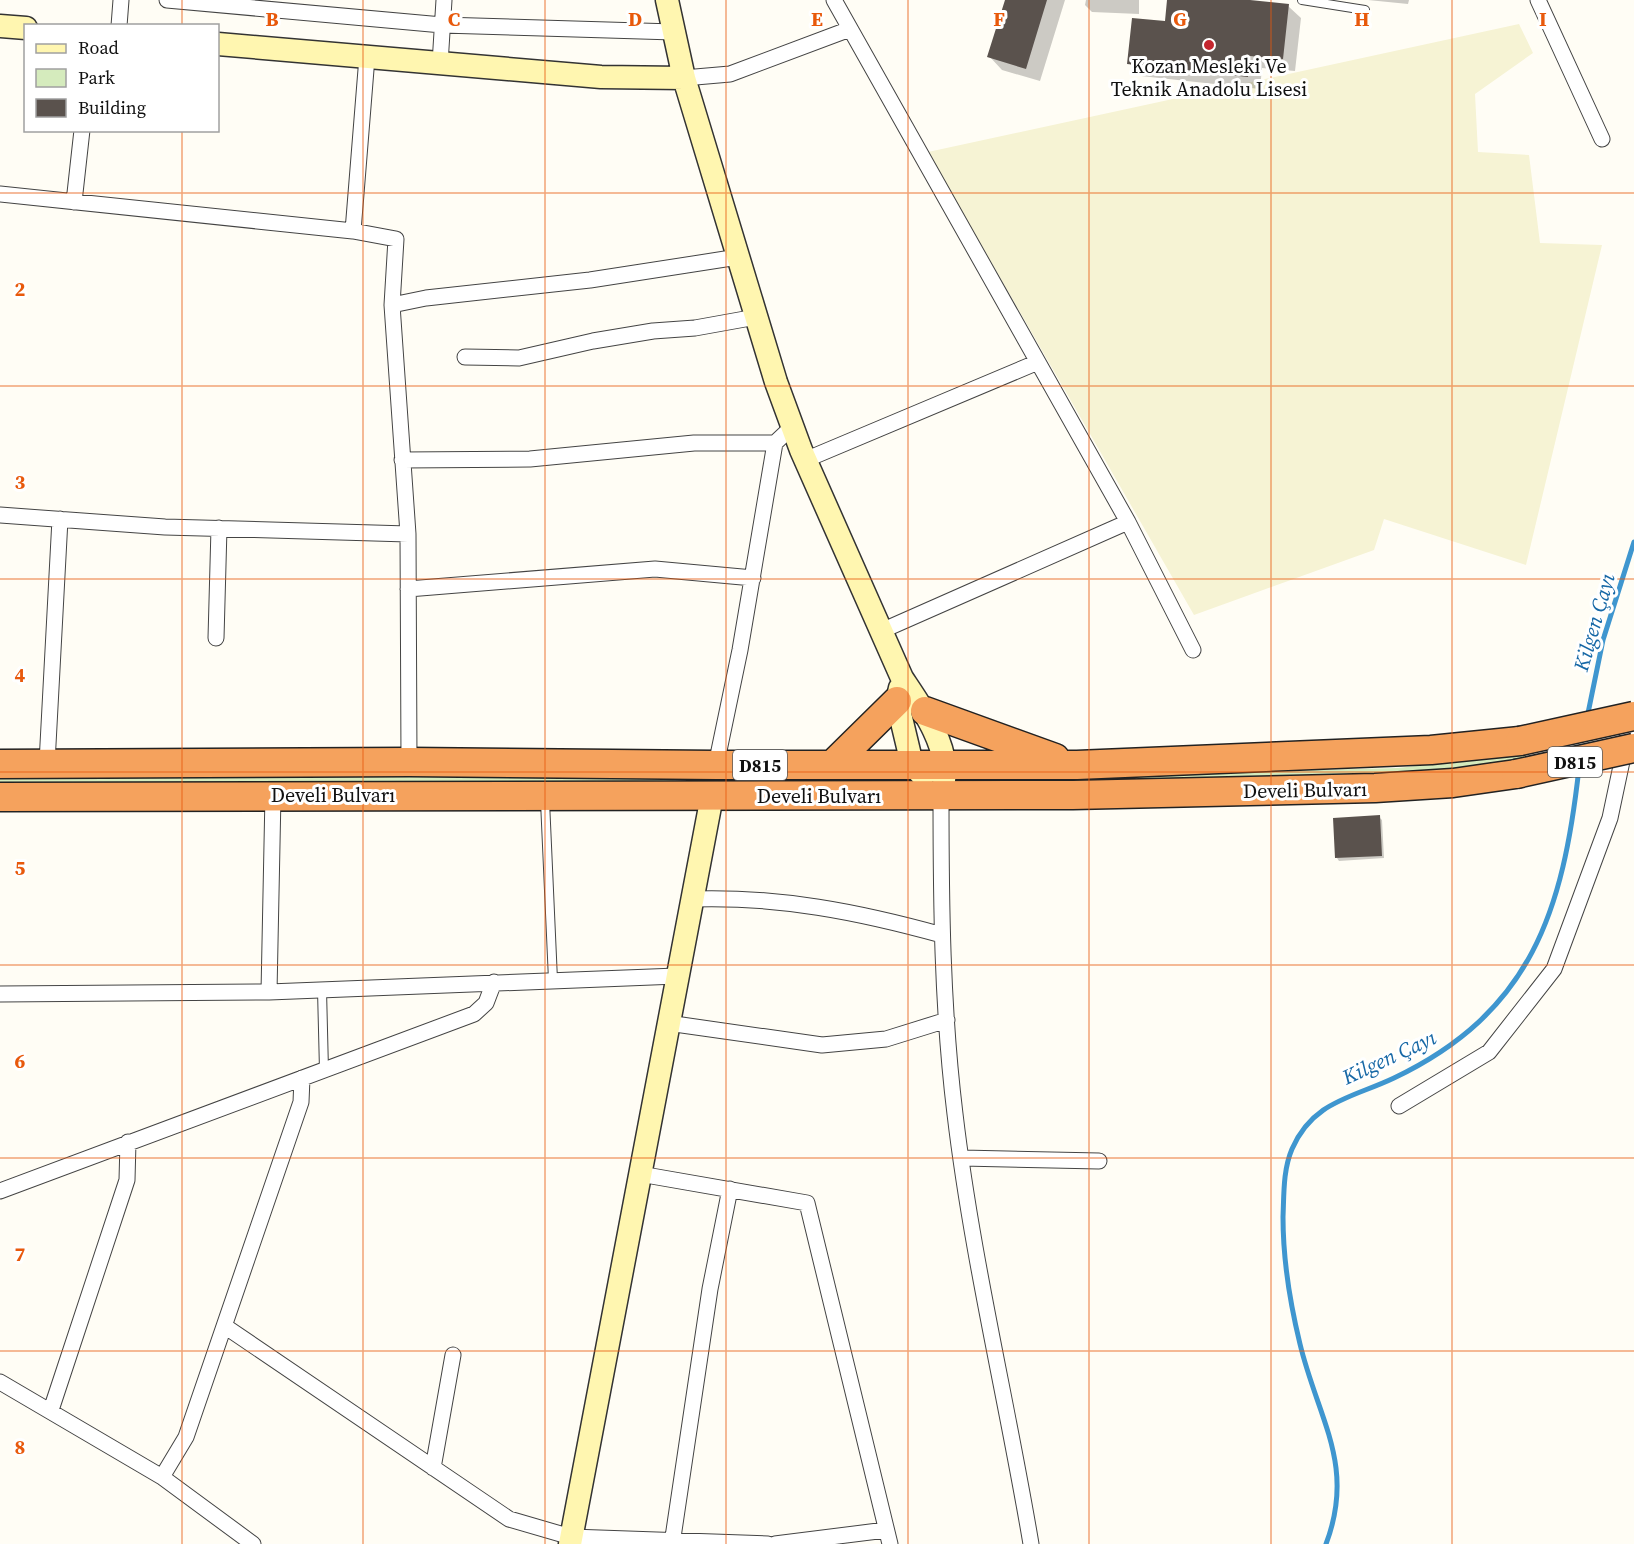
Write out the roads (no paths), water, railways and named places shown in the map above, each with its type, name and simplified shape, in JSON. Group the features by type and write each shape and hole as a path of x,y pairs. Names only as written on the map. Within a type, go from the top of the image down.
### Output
{"highway":[{"path":"832,765 899,690"},
{"path":"925,711 1077,765"},
{"name":"Develi Bulvarı","path":"0,764 409,762 1077,765 1431,750 1520,741 1634,716"},
{"name":"Develi Bulvarı","path":"0,796 941,796 1376,788 1453,783 1516,774 1634,748"}],"street":[{"path":"119,24 121,0"},
{"path":"166,0 442,25 674,32"},
{"path":"440,64 444,0"},
{"path":"667,0 684,78 756,317 792,427 881,627 899,690 912,764 941,796"},
{"path":"834,0 1128,522 1193,650"},
{"path":"1538,0 1602,139"},
{"path":"0,26 24,28"},
{"path":"219,44 601,77 684,78 730,74 850,29"},
{"path":"353,231 367,57"},
{"path":"74,202 82,132"},
{"path":"0,194 353,231 396,239 392,305 408,534 409,762"},
{"path":"392,305 426,298 613,277 738,257"},
{"path":"465,357 519,358 593,341 652,331 695,328 756,317"},
{"path":"805,460 1038,362"},
{"path":"716,765 753,578 774,443 792,427"},
{"path":"402,460 530,459 694,443 774,443"},
{"path":"0,515 219,528 408,534"},
{"path":"47,763 60,519"},
{"path":"881,627 888,628 1128,522"},
{"path":"216,638 219,528"},
{"path":"408,589 655,569 753,578"},
{"path":"899,690 925,711 946,765 941,796 942,935 946,1020 962,1158 1031,1544"},
{"path":"1399,1106 1489,1052 1554,969 1610,818 1634,705"},
{"path":"269,992 273,795"},
{"path":"571,1541 712,795"},
{"path":"691,899 736,898 829,907 942,935"},
{"path":"0,994 269,992 677,976"},
{"path":"0,1191 474,1014 486,1003 494,982"},
{"path":"668,1023 822,1045 886,1039 946,1020"},
{"path":"162,1477 186,1437 226,1327 301,1102 302,1078"},
{"path":"51,1410 127,1180 128,1142"},
{"path":"962,1158 1099,1161"},
{"path":"640,1174 807,1203 888,1537 775,1544"},
{"path":"672,1543 710,1289 730,1189"},
{"path":"226,1327 509,1519 571,1541 768,1544"},
{"path":"433,1468 453,1355"},
{"path":"0,1382 162,1477 252,1544"}],"lane":[{"path":"1302,0 1365,10"},
{"path":"545,795 553,980"},
{"path":"322,990 324,1070"}],"waterway":[{"name":"Kilgen Çayı","path":"1587,718 1603,640 1634,542"},
{"name":"Kilgen Çayı","path":"1326,1544 1334,1516 1337,1490 1336,1466 1331,1442 1300,1344 1288,1281 1283,1217 1284,1182 1289,1157 1301,1133 1322,1111 1335,1103 1394,1078 1441,1052 1479,1022 1509,989 1532,952 1550,912 1563,867 1579,768"}],"place":[{"name":"Kozan Mesleki Ve Teknik Anadolu Lisesi","path":"1209,45"}]}
